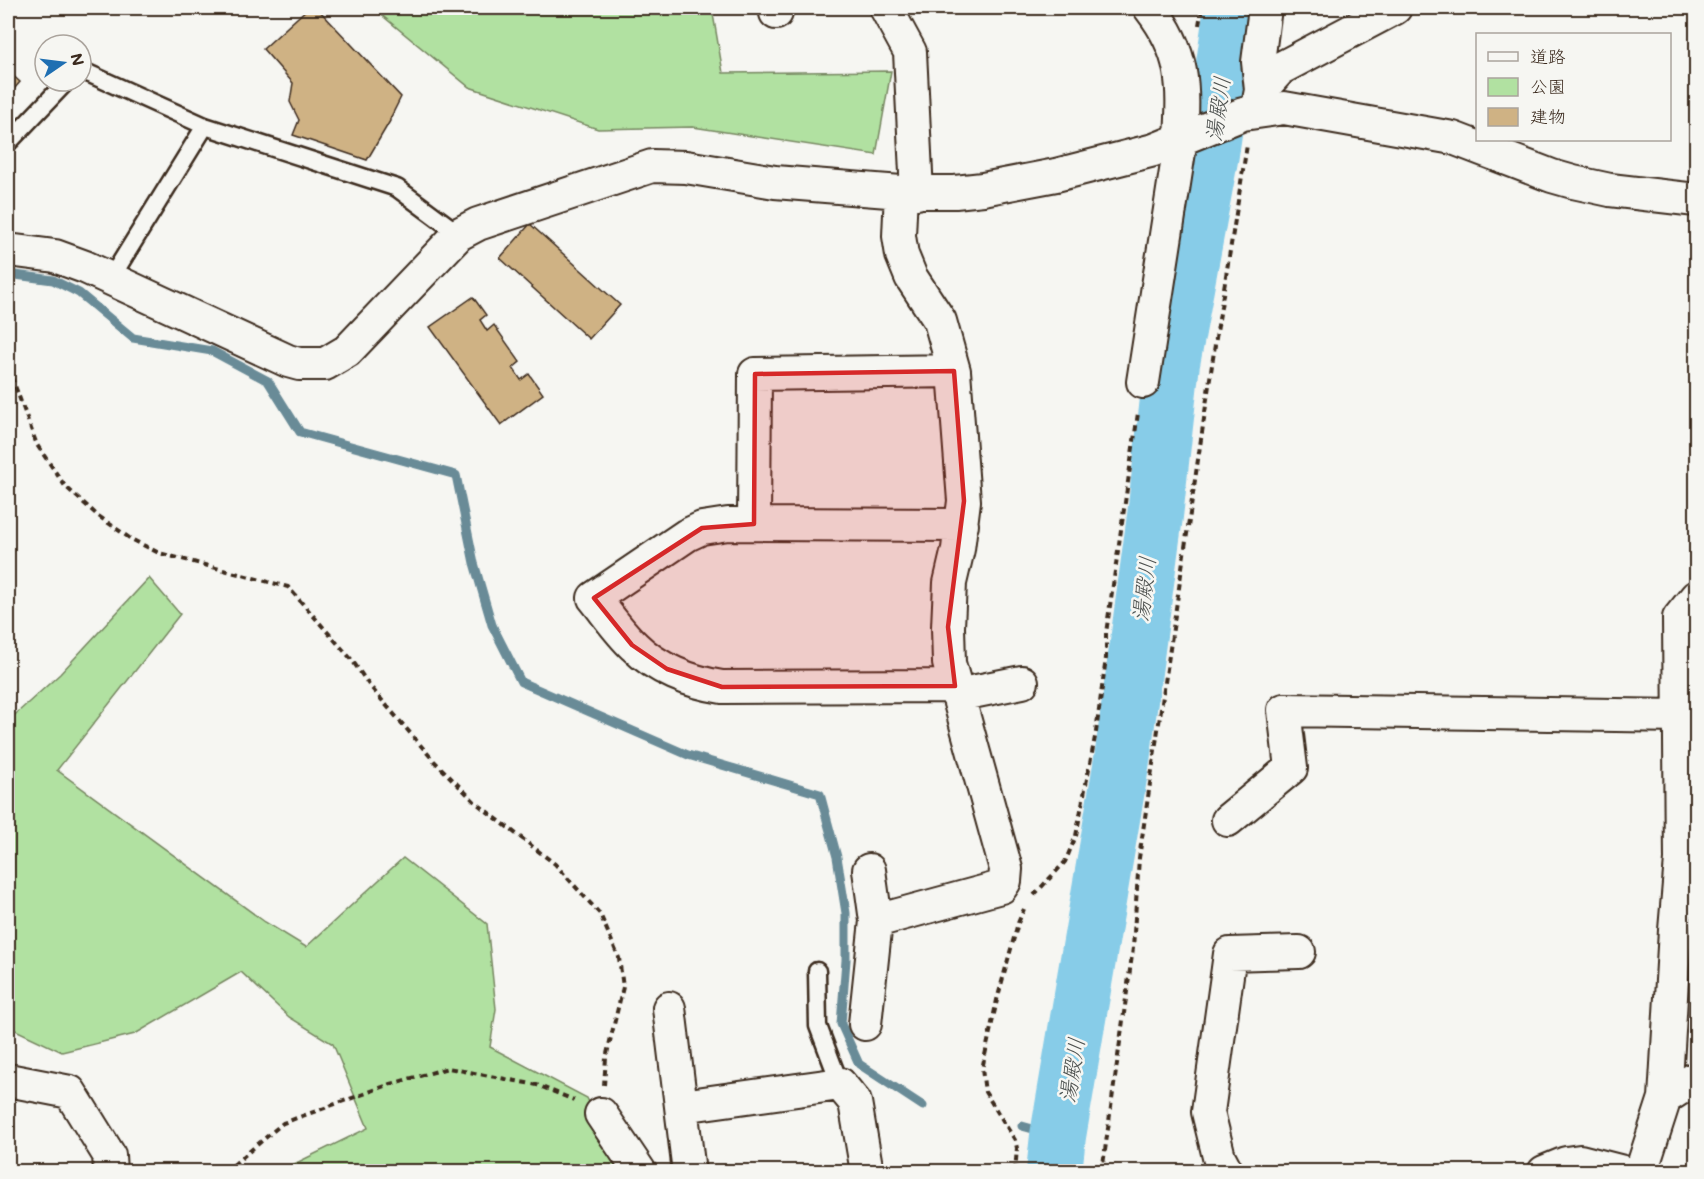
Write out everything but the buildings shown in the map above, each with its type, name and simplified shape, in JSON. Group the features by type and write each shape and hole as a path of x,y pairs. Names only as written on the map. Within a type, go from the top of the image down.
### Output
{"street":[{"path":"876,921 1001,886 1005,881 1006,869 949,663 950,583 962,525 964,501 954,370 940,321 911,277 902,255 900,236 909,192 909,51 886,8"},
{"path":"1143,382 1184,137 1182,75 1179,61 1163,25 1150,8"},
{"path":"1254,105 1265,8"},
{"path":"8,250 55,256 111,278 288,361 316,366 334,360 359,341 459,234 497,216 652,166 686,166 775,182 909,192 983,189 1045,177 1154,150 1254,105 1281,68 1395,8"},
{"path":"1254,105 1284,108 1454,138 1552,176 1574,182 1610,190 1696,200"},
{"path":"754,524 755,374 954,370"},
{"path":"962,525 728,524 702,528 670,545 594,598 632,645 647,657 692,681 707,685 956,690 1022,682"},
{"path":"1641,1172 1665,1098 1681,860 1679,618 1696,597"},
{"path":"1228,820 1291,768 1284,710 1681,716"},
{"path":"865,1024 876,921 869,870"},
{"path":"1227,1172 1219,1157 1208,1112 1230,954 1299,952"},
{"path":"669,1008 689,1172"},
{"path":"1665,1098 1696,1078"},
{"path":"8,1080 70,1092 109,1155 110,1172"},
{"path":"682,1106 840,1084 855,1102 867,1172"},
{"path":"601,1114 640,1172"},
{"path":"1544,1172 1566,1163 1581,1161 1623,1172"}],"lane":[{"path":"93,75 205,126 397,188 459,234"},
{"path":"8,143 56,93"},
{"path":"111,278 205,126"},
{"path":"817,971 818,1026 840,1084"}],"path":[{"path":"1102,1172 1133,948 1139,858 1164,681 1240,179 1254,105"},
{"path":"8,367 37,445 65,486 97,515 131,540 159,553 288,587 352,660 369,685 434,761 475,802 555,864 600,914 619,958 623,987 606,1058 601,1114 568,1097 537,1085 448,1068 391,1084 283,1123 225,1172"},
{"path":"1015,1172 1017,1148 1015,1140 985,1092 982,1069 997,1000 1020,916 1028,901 1065,862 1076,836 1096,732 1106,658 1106,633 1143,382"}],"highlighted area":[{"path":"954,371 964,501 948,627 955,686 722,687 667,669 632,645 594,598 702,528 754,524 755,374"}],"green space":[{"path":"373,8 712,8 723,73 891,71 876,155 693,127 598,129 469,87"},
{"path":"149,578 180,614 57,770 265,922 306,947 403,858 487,924 496,1009 490,1047 587,1098 621,1171 280,1171 368,1128 333,1044 289,1017 241,972 135,1034 62,1052 9,1027 8,721 60,674"}],"waterway":[{"name":"湯殿川","path":"1054,1172 1058,1136 1122,760 1155,516 1172,363 1211,154 1232,8"},
{"path":"8,274 53,280 79,293 133,338 212,351 268,381 300,432 456,475 474,563 492,625 521,682 688,755 820,794 837,857 846,913 846,960 841,1024 859,1064 923,1106"},
{"path":"1022,1126 1058,1136"}]}
